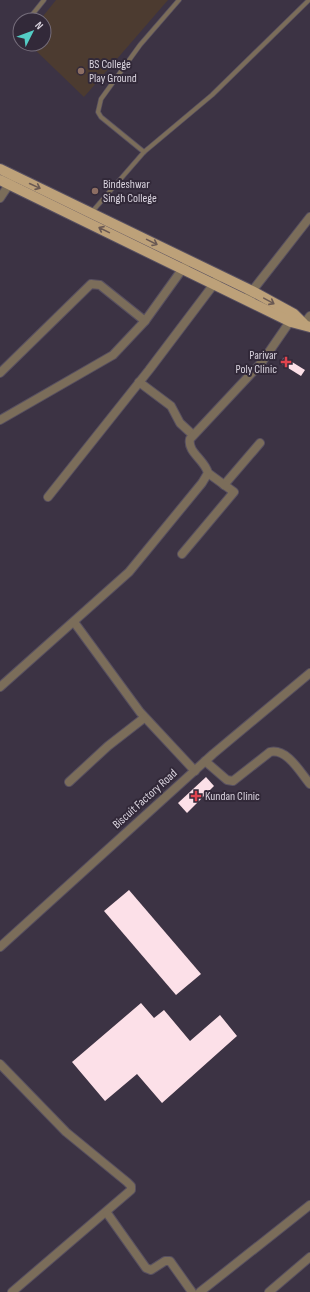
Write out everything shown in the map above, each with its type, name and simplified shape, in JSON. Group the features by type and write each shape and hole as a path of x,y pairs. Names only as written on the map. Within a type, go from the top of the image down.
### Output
{"main road":[{"path":"0,169 8,180 186,264 307,326"}],"street":[{"path":"0,198 8,180"},
{"path":"249,295 310,217"},
{"path":"0,420 106,360 119,350 145,321 186,264"},
{"path":"48,497 217,280"},
{"path":"0,373 91,284 100,285 145,321"},
{"path":"307,326 310,316"},
{"path":"182,554 234,492 208,473 190,446 190,439 192,435 258,367 292,318"},
{"path":"139,382 171,406 180,423 192,435"},
{"path":"224,485 260,443"},
{"path":"0,687 129,572 202,483 208,473"},
{"path":"74,622 144,718 195,771"},
{"name":"Biscuit Factory Road","path":"0,947 205,761 310,673"},
{"path":"69,782 108,746 144,718"},
{"path":"205,761 226,780 233,781 270,752 276,751 283,753 310,784"},
{"path":"0,1064 66,1132 131,1186 131,1190 126,1196 15,1291"},
{"path":"200,1292 310,1204"},
{"path":"107,1212 146,1268 151,1270 165,1261 170,1261 192,1292"},
{"path":"269,1292 310,1257"}],"lane":[{"path":"34,12 44,0"},
{"path":"144,152 101,117 98,112 100,99 114,79 179,0"},
{"path":"88,217 144,152 212,95 309,0"}],"shaded area":[{"name":"BS College Play Ground","path":"56,0 168,0 84,97 37,52 52,52 52,12 46,12"}],"building":[{"path":"284,357 305,370 301,376 280,363"},
{"path":"206,777 214,786 187,813 178,803"},
{"path":"129,890 201,974 176,995 104,911"},
{"path":"141,1003 154,1018 164,1010 190,1041 220,1015 237,1036 162,1103 137,1074 105,1101 72,1062"}],"place":[{"name":"BS College Play Ground","path":"81,71"},
{"name":"Bindeshwar Singh College","path":"95,191"},
{"name":"Parivar Poly Clinic","path":"286,362"},
{"name":"Kundan Clinic","path":"196,796"}]}
